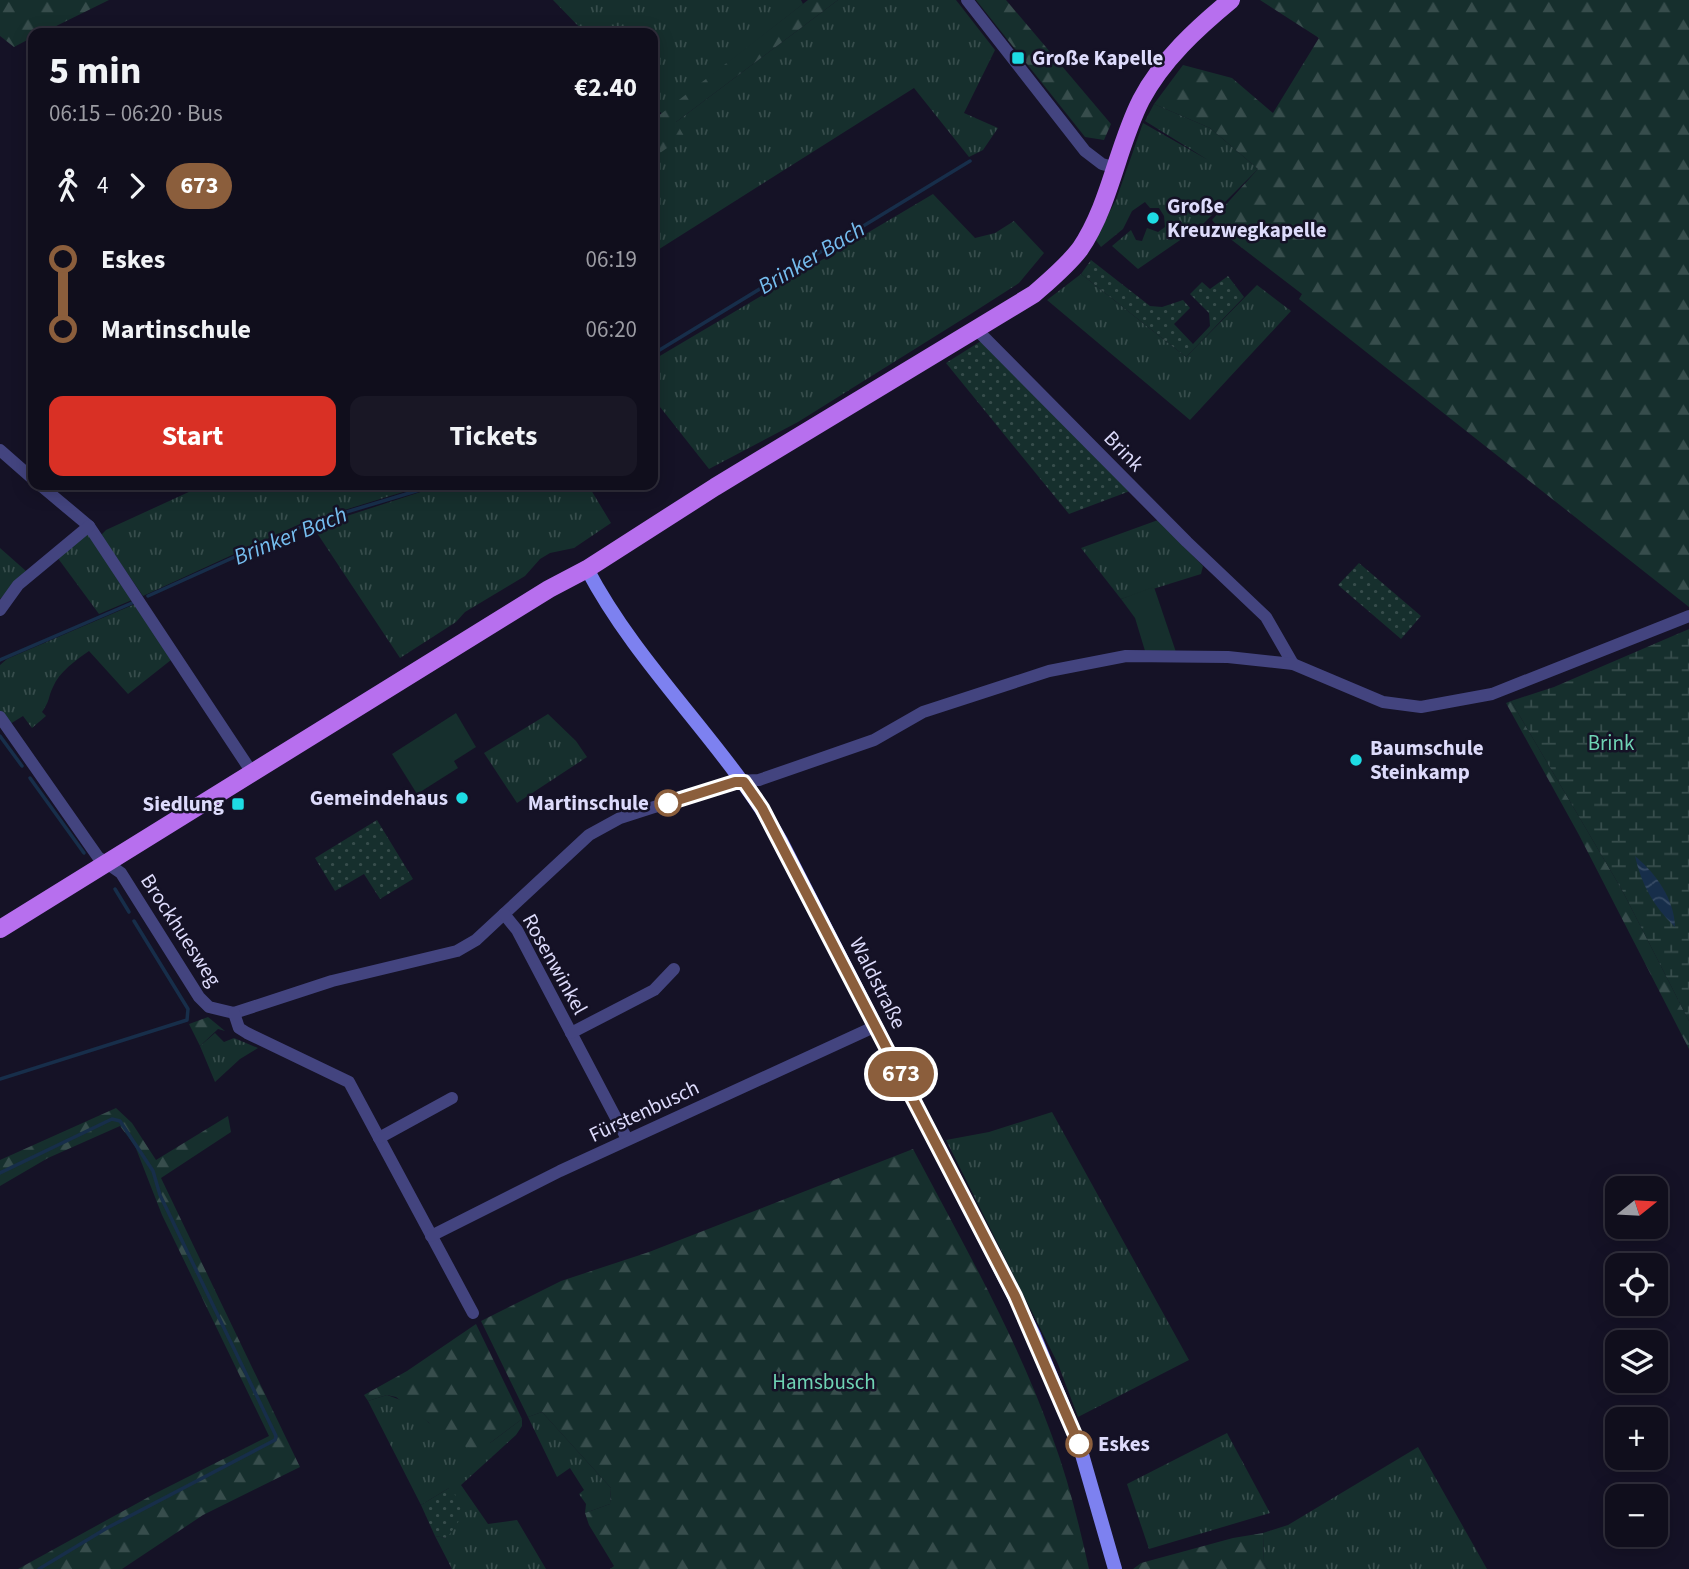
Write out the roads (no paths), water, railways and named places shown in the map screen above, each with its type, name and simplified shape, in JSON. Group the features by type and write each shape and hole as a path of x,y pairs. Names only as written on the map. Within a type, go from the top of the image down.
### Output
{"main road":[{"path":"0,929 549,589 587,569 715,487 1034,294 1069,262 1092,227 1113,167 1142,98 1158,74 1179,48 1231,0"}],"street":[{"path":"967,0 1085,151 1102,164 1113,167"},
{"name":"Brink","path":"977,330 1186,542 1266,617 1293,664"},
{"path":"0,450 28,475"},
{"path":"46,490 89,526 253,774"},
{"path":"0,610 18,585 89,526"},
{"name":"Waldstraße","path":"587,569 616,620 744,782 780,841 1015,1296 1051,1372 1087,1467 1115,1569"},
{"path":"234,1013 332,981 457,951 476,940 589,835 609,823 735,782 759,780 874,740 923,712 1087,662 1126,656 1187,655 1293,664 1383,702 1421,707 1492,694 1689,616"},
{"name":"Brockhuesweg","path":"0,718 98,857 121,873 199,997 209,1007 234,1013 239,1028 247,1034 349,1082 473,1313"},
{"name":"Rosenwinkel","path":"504,914 517,930 627,1139"},
{"name":"Rosenwinkel","path":"571,1033 654,990 674,969"},
{"name":"Fürstenbusch","path":"431,1236 627,1139 876,1026"},
{"path":"379,1138 453,1098"}],"water":[{"path":"1635,856 1662,887 1671,906 1675,927 1649,895"}],"waterway":[{"name":"Brinker Bach","path":"658,351 970,161"},
{"name":"Brinker Bach","path":"148,596 310,523 419,490"},
{"name":"Brinker Bach","path":"0,660 132,603"},
{"name":"Brinker Bach","path":"0,736 22,766"},
{"name":"Brinker Bach","path":"30,778 84,853"},
{"name":"Brinker Bach","path":"115,889 129,912"},
{"name":"Brinker Bach","path":"0,1079 187,1020 188,1009 134,921"},
{"path":"0,1173 112,1119 120,1121 153,1171 160,1195 276,1436 275,1440 107,1528 39,1569"}],"place":[{"name":"Große Kapelle","path":"1018,58"},
{"name":"Große Kreuzwegkapelle","path":"1153,218"},
{"name":"Baumschule Steinkamp","path":"1356,760"},
{"name":"Gemeindehaus","path":"462,798"},
{"name":"Martinschule","path":"668,803"},
{"name":"Siedlung","path":"238,804"},
{"name":"Eskes","path":"1079,1444"}],"park label":[{"name":"Hamsbusch","path":"824,1382"}]}
